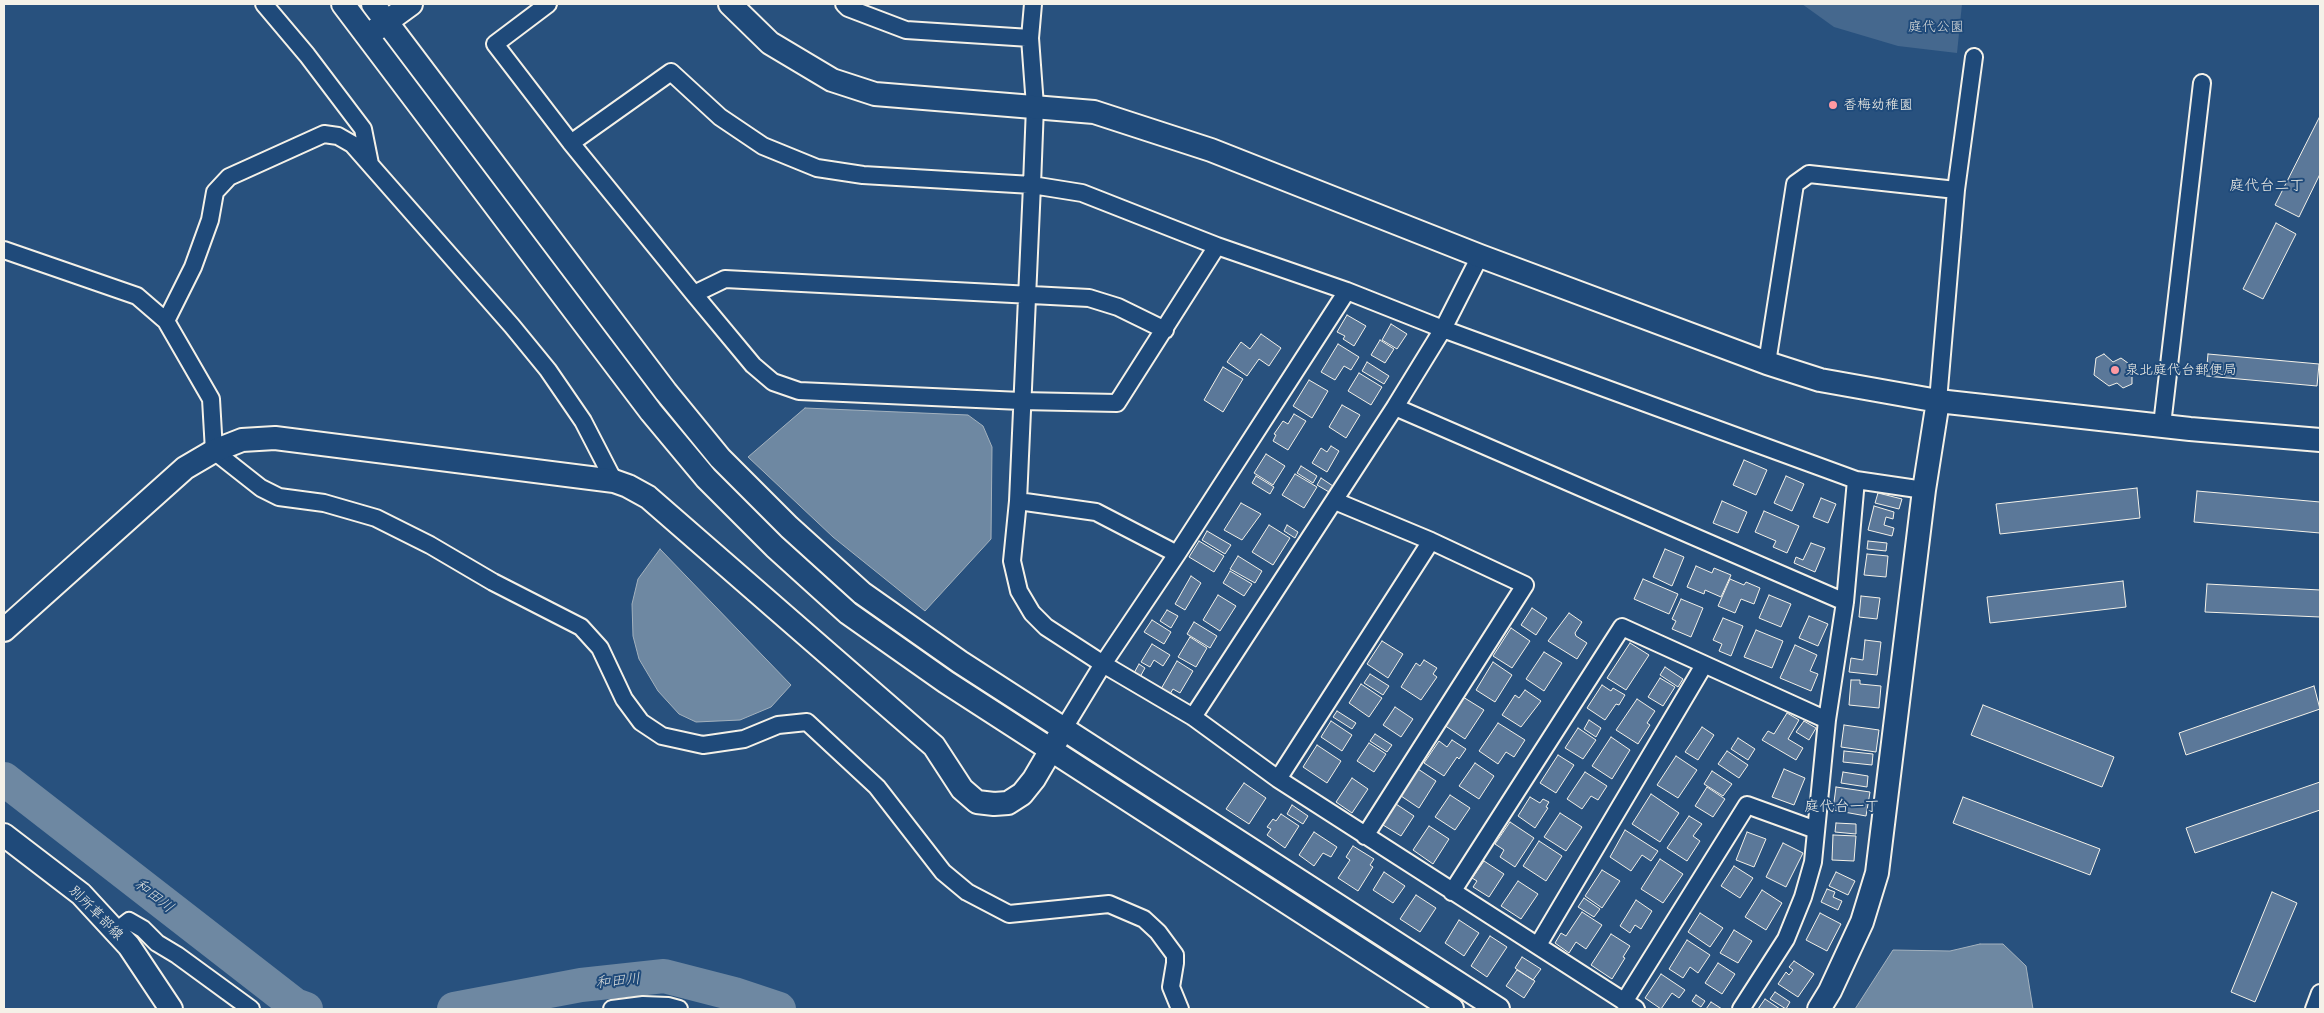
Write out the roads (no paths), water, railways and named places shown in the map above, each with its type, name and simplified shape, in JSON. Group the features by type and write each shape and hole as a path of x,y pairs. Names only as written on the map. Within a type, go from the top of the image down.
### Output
{"street":[{"path":"264,4 307,55 363,129 370,166"},
{"path":"342,4 651,412 706,478 775,547 848,613 946,682 1452,1009"},
{"path":"373,4 666,392 720,458 789,527 862,593 960,662 1498,1009"},
{"path":"367,36 411,4"},
{"path":"548,4 495,44 571,143 694,294 753,365 773,382 799,391 1022,401 1117,403 1217,246"},
{"path":"730,4 770,43 832,80 875,94 1094,112 1211,150 1480,256 1767,363 1820,380 1938,401 2162,425 2190,430 2320,440"},
{"path":"844,4 848,8 906,30 1030,38"},
{"path":"1033,4 1030,38 1035,106 1018,501 1012,561 1019,591 1032,613 1046,627 1193,718 1278,779 1630,1006 1746,804 1816,830"},
{"path":"1819,1009 1830,991 1862,922 1878,873 1924,490 1938,401 1956,190 1974,57"},
{"path":"571,143 671,72 720,118 763,146 817,168 863,175 1032,185 1082,193 1217,246 1346,291 1443,329 1856,480 1924,490"},
{"path":"2162,425 2202,84"},
{"path":"166,321 193,267 210,220 215,192 229,177 324,134 338,136 352,144 512,326 548,370 583,421 614,481"},
{"path":"1767,363 1795,184 1810,174 1956,190"},
{"path":"4,250 137,296 166,321 211,399 214,451 261,488 279,497 324,503 376,518 430,545 493,582 581,627 600,648 624,699 641,722 662,736 703,745 744,739 778,725 807,722 877,787 943,872 968,892 1009,914 1110,904 1144,919 1158,932 1174,954 1175,963 1171,987 1180,1009"},
{"path":"1193,718 1395,407 1443,329 1480,256"},
{"path":"694,294 725,279 1088,298 1118,306 1165,330"},
{"path":"4,630 185,468 214,451 242,440 276,438 614,481 648,497 934,746 962,789 977,802 1008,803 1022,794 1034,779 1103,664 1177,554 1346,291"},
{"path":"1395,407 1844,602"},
{"path":"1741,1009 1786,939 1803,897 1813,862 1827,720 1844,602 1856,480"},
{"path":"1018,501 1096,512 1177,554"},
{"path":"1335,501 1431,541 1525,585 1365,836"},
{"path":"1278,779 1431,541"},
{"path":"1452,892 1622,627 1827,720"},
{"path":"1538,945 1704,665"},
{"name":"別所草部線","path":"4,835 81,894 129,946 171,1009"},
{"path":"115,932 129,921 143,929 156,943 251,1009"},
{"path":"2314,1009 2320,993"},
{"path":"612,1009 643,1005 668,1006 679,1009"}],"waterway":[{"name":"和田川","path":"4,779 295,1005 306,1009"},
{"name":"和田川","path":"454,1009 581,985 664,976 734,994 779,1009"}],"place":[{"name":"香梅幼稚園","path":"1833,105"},
{"name":"泉北庭代台郵便局","path":"2115,370"}],"district":[{"name":"庭代台二丁","path":"2267,186"},
{"name":"庭代台一丁","path":"1842,807"}],"park label":[{"name":"庭代公園","path":"1936,27"}]}
